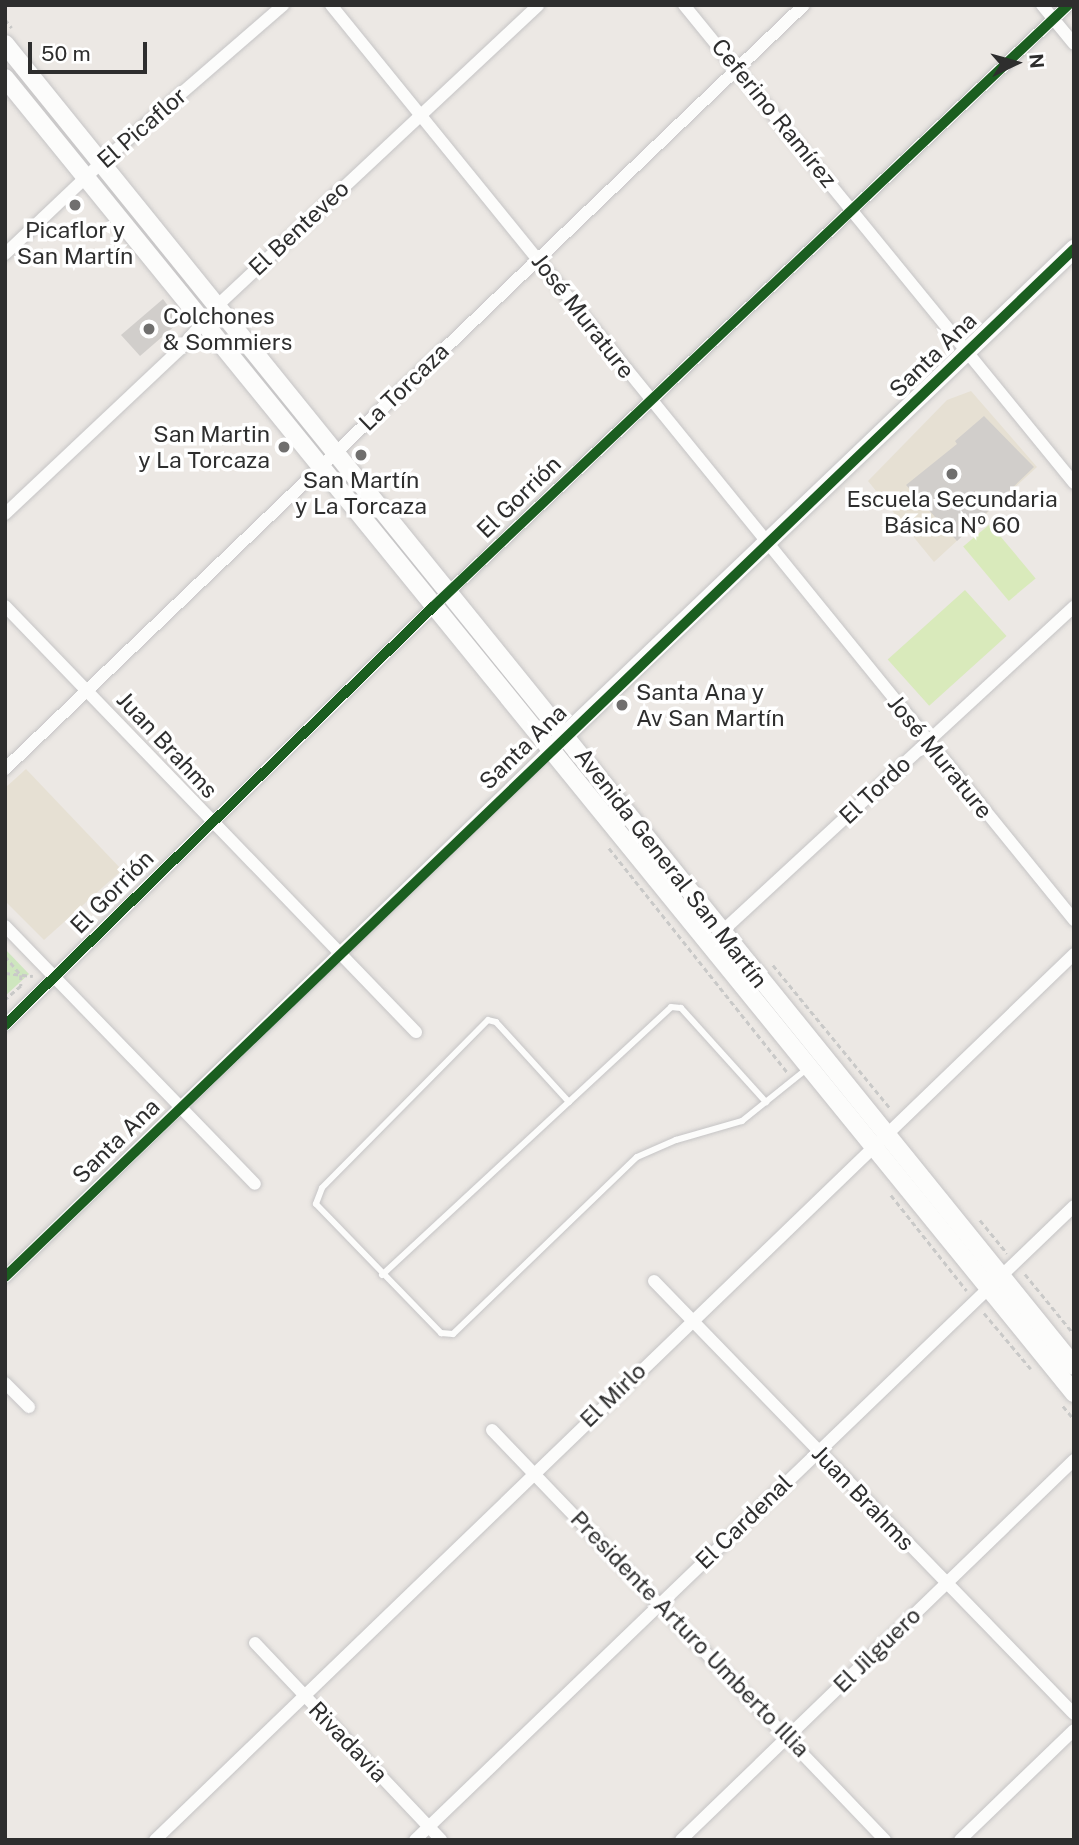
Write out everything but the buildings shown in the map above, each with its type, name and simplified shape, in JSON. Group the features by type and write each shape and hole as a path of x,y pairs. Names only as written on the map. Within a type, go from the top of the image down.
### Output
{"main road":[{"name":"Avenida General San Martín","path":"5,44 219,304 565,734 721,932 814,1062 878,1142 988,1290 1074,1394"},
{"name":"Avenida General San Martín","path":"5,78 707,944 814,1062"},
{"name":"Santa Ana","path":"551,749 770,543 1074,249"},
{"name":"Avenida General San Martín","path":"878,1142 1001,1276 1074,1366"}],"street":[{"name":"El Picaflor","path":"5,254 102,162 284,5"},
{"name":"José Murature","path":"331,5 422,113 651,401 770,543 1074,920"},
{"name":"El Benteveo","path":"5,514 203,323 219,304 538,5"},
{"name":"Ceferino Ramírez","path":"684,5 1074,483"},
{"name":"La Torcaza","path":"5,769 804,5"},
{"path":"1042,5 1074,44"},
{"name":"El Gorrión","path":"5,1025 433,607 854,211 1068,5"},
{"name":"Juan Brahms","path":"5,606 211,823 341,952 416,1032"},
{"name":"El Tordo","path":"707,944 1074,606"},
{"name":"Santa Ana","path":"5,1277 551,749"},
{"path":"5,926 256,1184"},
{"name":"El Mirlo","path":"155,1840 305,1698 691,1318 1074,954"},
{"name":"El Cardenal","path":"415,1840 1074,1206"},
{"name":"Juan Brahms","path":"654,1281 1074,1714"},
{"path":"5,1383 29,1407"},
{"name":"Presidente Arturo Umberto Illia","path":"492,1430 886,1840"},
{"name":"El Jilguero","path":"681,1840 1074,1460"},
{"name":"Rivadavia","path":"256,1643 441,1840"},
{"path":"960,1840 1074,1730"}],"lane":[{"path":"382,1275 676,1006 766,1102"},
{"path":"569,1102 496,1022 488,1020 317,1195 320,1213 441,1333 453,1334 637,1157 676,1140 742,1121 814,1062"}],"path":[{"path":"5,956 21,975 20,986 5,1000"},
{"path":"5,973 54,978"}],"shaded area":[{"name":"Escuela Secundaria Básica Nº 60","path":"971,391 1037,467 934,562 868,481 947,400"},
{"path":"26,769 122,870 44,940 5,901 5,788"}],"green space":[{"path":"990,524 1036,578 1009,601 963,546"},
{"path":"965,590 1006,636 929,706 888,660"},
{"path":"5,949 29,974 5,996"}],"cycle path":[{"path":"5,1025 433,607 1068,5"},
{"path":"5,1277 1074,249"}],"place":[{"name":"Picaflor y San Martín","path":"75,205"},
{"name":"Colchones & Sommiers","path":"149,329"},
{"name":"San Martin y La Torcaza","path":"284,447"},
{"name":"San Martín y La Torcaza","path":"361,455"},
{"name":"Escuela Secundaria Básica Nº 60","path":"952,474"},
{"name":"Santa Ana y Av San Martín","path":"622,705"}]}
